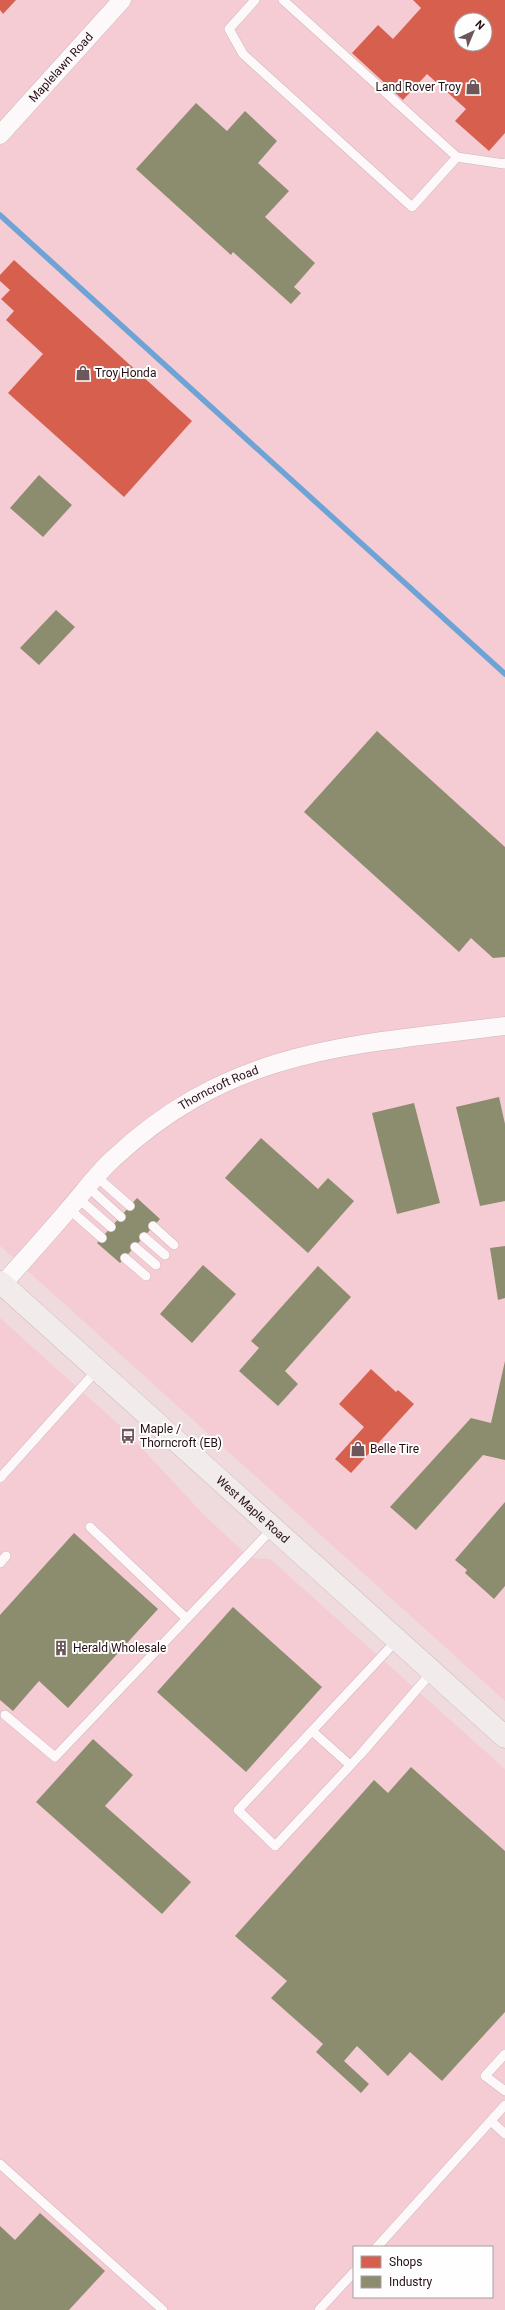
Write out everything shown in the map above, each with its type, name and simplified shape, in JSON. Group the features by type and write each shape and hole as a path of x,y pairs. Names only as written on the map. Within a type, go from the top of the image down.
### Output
{"main road":[{"name":"West Maple Road","path":"1,1284 274,1527 505,1737"}],"street":[{"name":"Maplelawn Road","path":"0,135 122,0"},
{"name":"Thorncroft Road","path":"1,1284 113,1159 138,1137 183,1105 229,1080 269,1064 314,1052 359,1043 505,1026"}],"lane":[{"path":"255,0 228,29 243,54 412,207 457,157"},
{"path":"284,0 457,157 505,163"},
{"path":"83,1193 130,1206"},
{"path":"83,1193 120,1217"},
{"path":"83,1193 111,1227"},
{"path":"83,1193 102,1238"},
{"path":"153,1226 174,1245"},
{"path":"144,1237 165,1255"},
{"path":"135,1247 156,1265"},
{"path":"126,1258 146,1276"},
{"path":"0,1478 97,1370"},
{"path":"90,1527 187,1618"},
{"path":"5,1715 55,1757 274,1527"},
{"path":"397,1640 238,1810 275,1846 350,1765 432,1672"},
{"path":"312,1731 350,1765"},
{"path":"505,2054 485,2076 505,2091"},
{"path":"378,2246 505,2105"},
{"path":"491,2121 505,2134"},
{"path":"0,2164 162,2310"},
{"path":"319,2310 353,2273"}],"shaded area":[{"path":"0,0 505,0 505,1701 0,1246"},
{"path":"0,1318 125,1430 203,1514 250,1558 270,1559 505,1769 505,2310 0,2310"}],"building: Shops":[{"path":"0,0 16,0 3,14 0,10"},
{"name":"Land Rover Troy","path":"413,0 505,0 505,133 489,151 455,121 466,109 427,74 403,100 352,53 378,25 393,39 421,8"},
{"name":"Troy Honda","path":"14,260 192,421 124,497 8,393 43,354 6,320 14,311 1,299 10,290 0,281 0,275"},
{"path":"371,1369 396,1392 398,1390 414,1404 351,1473 335,1459 364,1427 339,1404"}],"building: Industry":[{"path":"196,103 227,131 245,111 277,141 258,163 289,191 265,217 315,263 294,287 301,293 291,304 233,252 231,255 136,169"},
{"path":"39,475 72,505 43,537 10,508"},
{"path":"56,610 75,627 39,665 20,648"},
{"path":"377,731 505,847 505,957 493,958 471,938 459,952 304,812"},
{"path":"499,1097 505,1124 505,1201 480,1206 456,1107"},
{"path":"414,1103 440,1203 397,1214 372,1113"},
{"path":"261,1138 318,1189 328,1178 354,1201 308,1253 225,1178"},
{"path":"137,1198 160,1219 120,1263 97,1243"},
{"path":"505,1246 505,1298 498,1300 490,1248"},
{"path":"203,1265 236,1294 192,1343 160,1314"},
{"path":"318,1266 351,1297 285,1371 298,1384 278,1406 239,1371 259,1348 251,1341"},
{"path":"505,1361 505,1460 483,1455 416,1530 390,1507 471,1418 491,1423"},
{"path":"505,1502 505,1586 494,1599 465,1573 467,1570 455,1560"},
{"name":"Herald Wholesale","path":"74,1533 158,1609 68,1708 39,1681 13,1711 0,1700 0,1615"},
{"path":"233,1607 322,1687 246,1772 157,1692"},
{"path":"93,1739 133,1775 105,1806 191,1882 162,1914 36,1802"},
{"path":"411,1767 505,1851 505,2012 442,2081 410,2052 388,2076 357,2046 344,2061 369,2084 361,2093 316,2052 323,2044 271,1998 287,1981 235,1936 374,1780 388,1793"},
{"path":"40,2213 105,2271 69,2310 0,2310 0,2226 15,2240"}],"waterway":[{"path":"0,215 505,674"}],"place":[{"name":"Land Rover Troy","path":"473,87"},
{"name":"Troy Honda","path":"83,373"},
{"name":"Maple / Thorncroft (EB)","path":"128,1436"},
{"name":"Belle Tire","path":"358,1449"},
{"name":"Herald Wholesale","path":"61,1648"}]}
